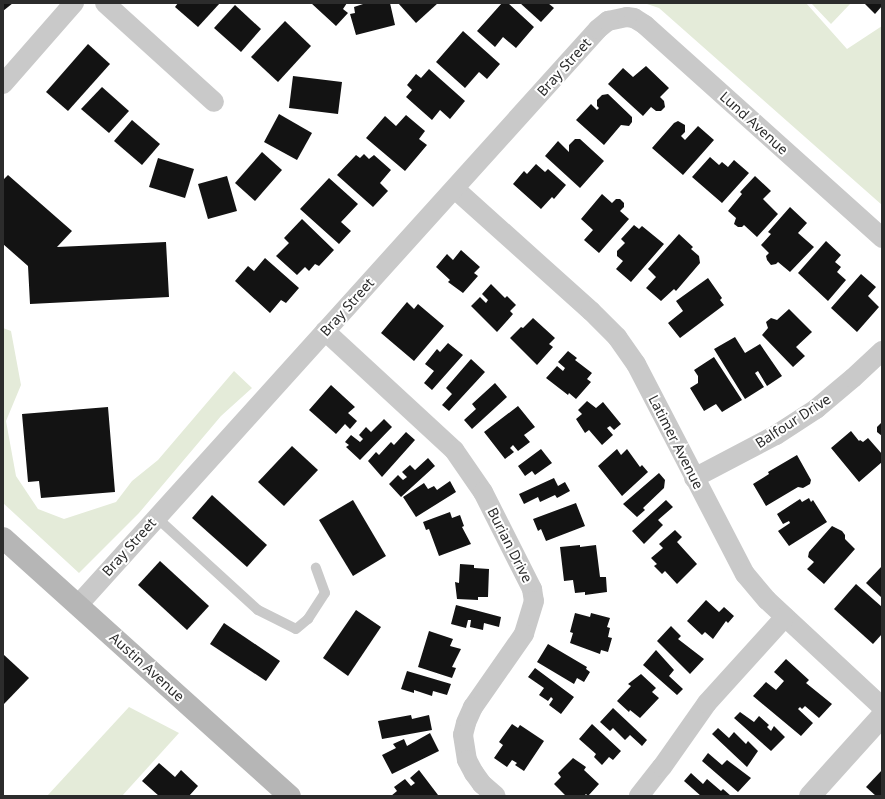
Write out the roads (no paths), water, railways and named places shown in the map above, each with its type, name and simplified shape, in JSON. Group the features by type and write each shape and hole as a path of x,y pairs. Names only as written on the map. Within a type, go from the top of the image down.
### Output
{"main road":[{"name":"Austin Avenue","path":"3,538 290,796"}],"street":[{"path":"3,84 74,3"},
{"path":"105,3 214,102"},
{"name":"Bray Street","path":"78,605 598,29 608,21 621,17"},
{"name":"Lund Avenue","path":"621,17 634,18 645,25 882,238"},
{"name":"Latimer Avenue","path":"455,189 591,310 622,342 636,364 694,478 755,588 882,707"},
{"name":"Burian Drive","path":"325,331 432,428 454,450 483,492 532,589 534,601 524,634 474,707 466,723 463,735 467,760 474,773 482,784 496,796"},
{"name":"Balfour Drive","path":"694,478 776,435 816,409 882,351"},
{"path":"639,796 662,767 707,703 785,617"},
{"path":"810,796 882,716"}],"lane":[{"path":"156,517 258,610 296,629 308,618 325,593 316,568"}]}
